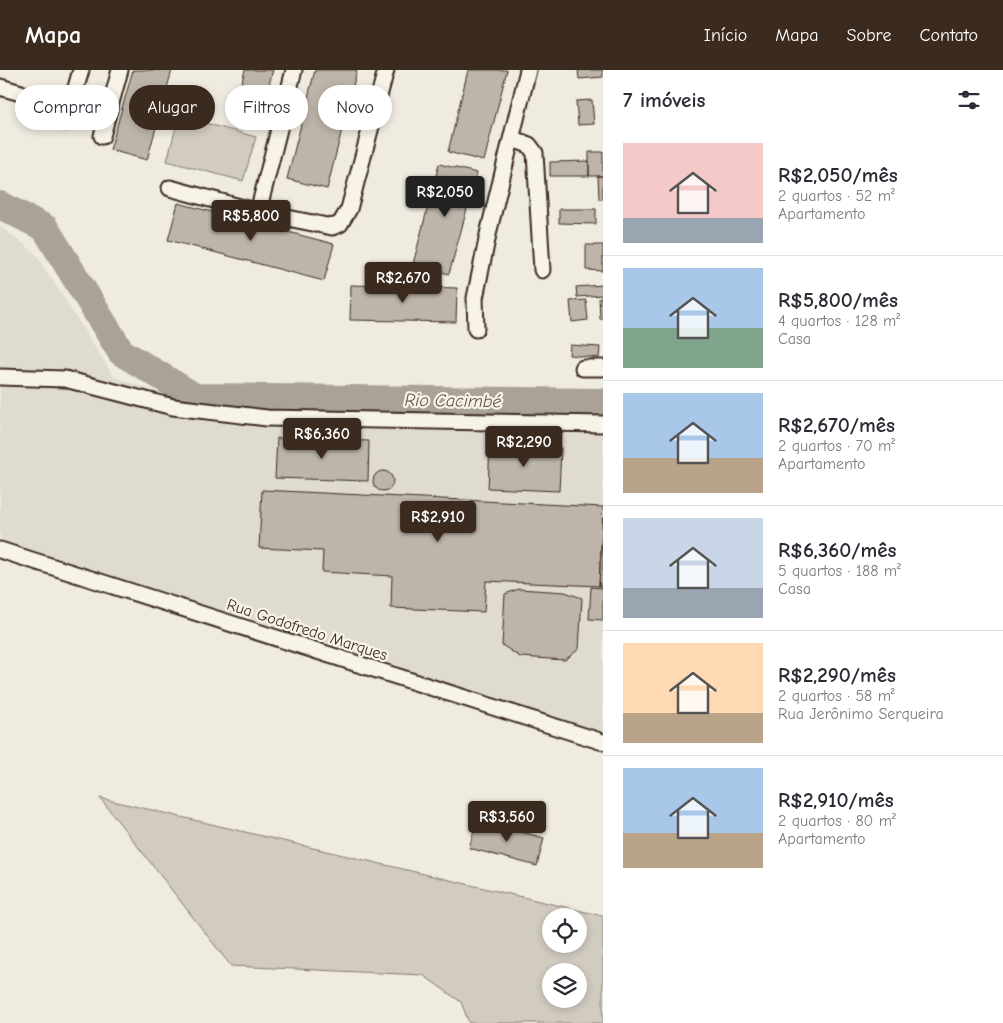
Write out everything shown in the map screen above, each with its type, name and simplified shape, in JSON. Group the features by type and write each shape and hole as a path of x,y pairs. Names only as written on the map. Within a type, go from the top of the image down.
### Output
{"street":[{"path":"77,85 81,70"},
{"path":"102,136 120,70"},
{"path":"258,212 294,70"},
{"path":"170,188 258,212 323,226 340,224 349,209 386,70"},
{"path":"476,329 475,298 489,230 513,139 528,70"},
{"path":"0,87 15,92"},
{"path":"513,139 529,145 535,153 542,270"},
{"path":"583,368 603,368"},
{"path":"0,377 65,379 173,408 267,418 603,424"},
{"name":"Rua Godofredo Marques","path":"0,550 603,742"}],"shaded area":[{"path":"215,126 256,137 243,181 167,161 175,130 215,130"},
{"path":"0,226 35,253 114,377 200,407 362,429 603,434 603,732 0,543"},
{"path":"100,798 569,908 542,908 542,953 587,953 587,912 603,916 603,1023 469,1023 461,1002 423,975 231,966"}],"building":[{"path":"133,70 172,70 168,85 129,85 129,130 155,130 147,160 110,150 116,130 119,130 119,119"},
{"path":"245,70 273,70 269,85 241,85"},
{"path":"315,70 357,70 353,85 318,85 318,130 342,130 327,189 287,179 300,130 308,130 308,97"},
{"path":"468,70 507,70 484,161 448,152"},
{"path":"578,70 603,70 603,77 579,79"},
{"path":"592,100 594,124 578,125 576,101"},
{"path":"589,152 603,152 603,176 589,176"},
{"path":"589,161 589,176 550,176 550,162"},
{"path":"439,164 477,173 449,274 413,264"},
{"path":"598,176 603,176 603,199 599,199"},
{"path":"178,203 334,244 324,281 168,240"},
{"path":"559,209 596,209 596,224 559,223"},
{"path":"586,245 603,245 603,271 586,270"},
{"path":"351,285 457,288 456,322 350,320"},
{"path":"603,285 603,295 577,297 576,287"},
{"path":"599,298 603,298 603,319 600,319"},
{"path":"586,300 588,320 572,322 570,301"},
{"path":"570,345 600,347 599,358 569,355"},
{"path":"277,438 369,441 368,481 275,478"},
{"path":"490,445 561,448 559,491 488,488"},
{"path":"383,471 390,474 393,481 390,488 383,491 376,488 373,481 376,474"},
{"path":"262,490 603,507 599,586 486,581 484,612 391,608 392,576 322,572 323,551 259,548"},
{"path":"603,517 603,586 599,586"},
{"path":"591,587 603,588 603,620 589,619"},
{"path":"519,589 565,592 582,598 579,649 565,660 520,657 502,645 505,594"},
{"path":"477,820 544,838 537,866 469,848"}],"waterway":[{"name":"Rio Cacimbé","path":"0,205 45,228 121,352 195,397 603,402"}]}
